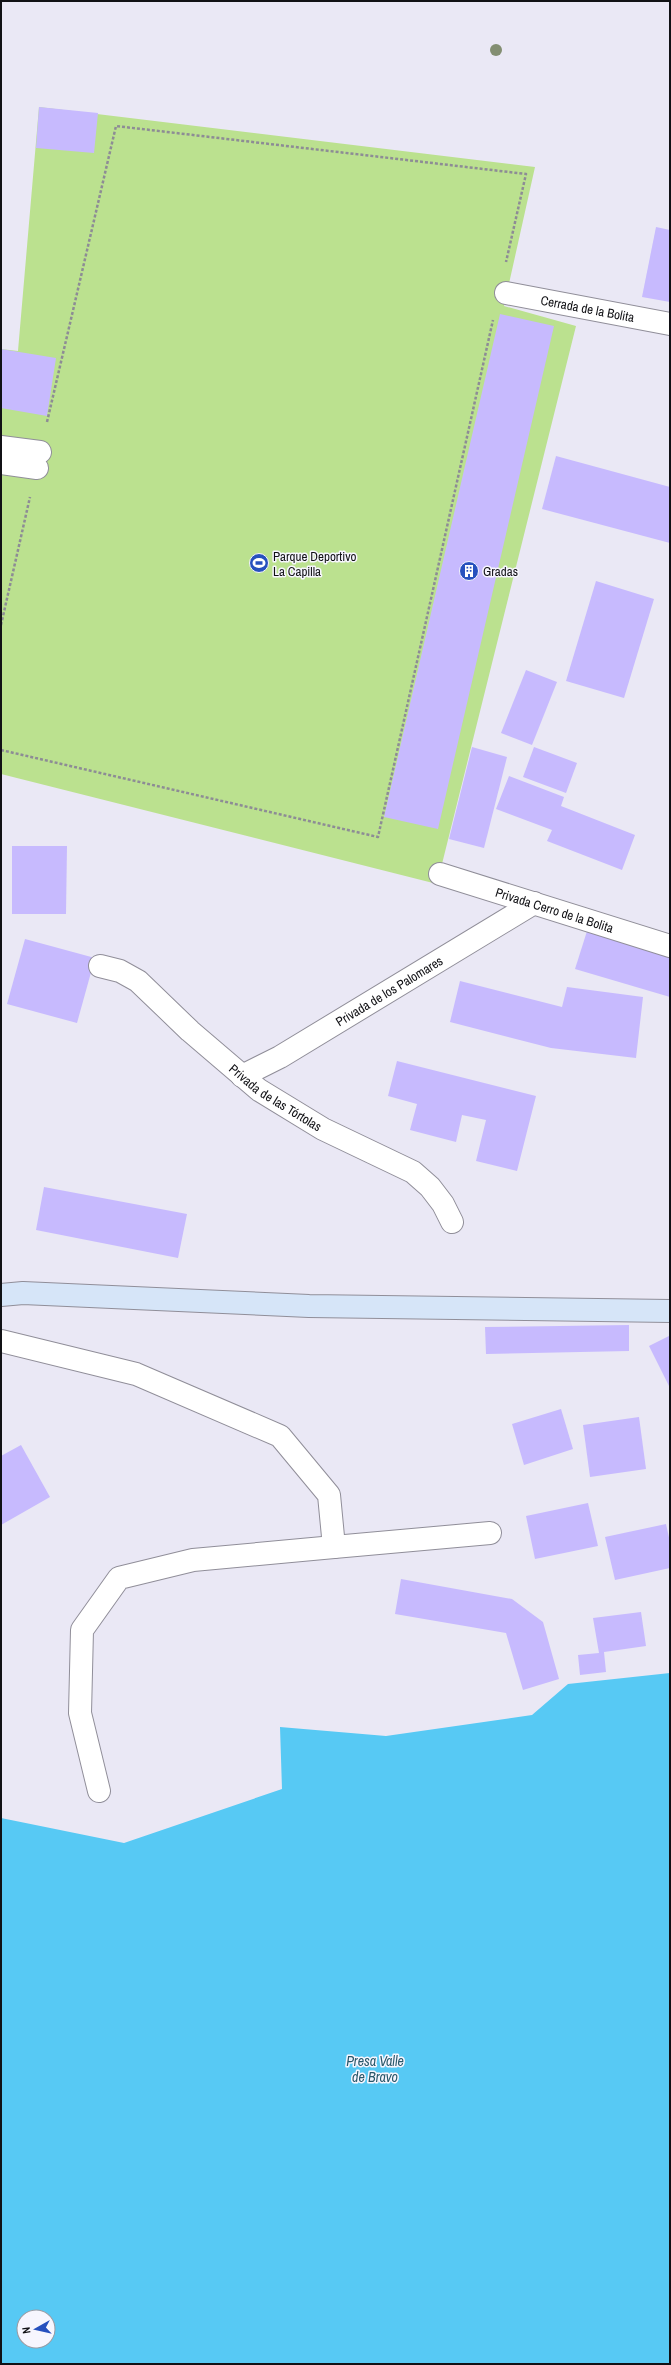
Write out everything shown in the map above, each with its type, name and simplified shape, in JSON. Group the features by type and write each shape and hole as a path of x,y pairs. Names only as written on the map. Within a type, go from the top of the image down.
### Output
{"main road":[{"path":"1,1295 23,1293 309,1306 670,1311"}],"street":[{"name":"Cerrada de la Bolita","path":"506,293 670,324"},
{"path":"1,447 39,460"},
{"path":"1,463 39,460"},
{"name":"Privada Cerro de la Bolita","path":"440,874 670,946"},
{"name":"Privada de los Palomares","path":"242,1076 287,1053 534,903"},
{"name":"Privada de las Tórtolas","path":"100,966 120,971 138,981 258,1090 323,1129 413,1172 430,1187 443,1204 452,1222"},
{"path":"1,1341 136,1374 280,1436 329,1495 334,1547"},
{"path":"99,1791 80,1713 82,1630 119,1578 193,1560 490,1532"}],"path":[{"path":"1,626 116,126 526,174 505,268"},
{"path":"1,750 378,837 494,315"}],"green space":[{"name":"Parque Deportivo La Capilla","path":"39,107 535,167 504,306 576,326 437,884 1,774 1,349 18,351"}],"water":[{"name":"Presa Valle de Bravo","path":"670,1673 670,2364 1,2364 1,1818 124,1843 282,1789 280,1727 386,1736 532,1715 568,1684"}],"building":[{"path":"39,107 98,113 94,153 36,148"},
{"path":"656,227 670,230 670,302 642,297"},
{"name":"Gradas","path":"500,314 554,326 438,829 384,817"},
{"path":"1,349 56,358 47,416 1,408"},
{"path":"556,456 670,487 670,543 542,509"},
{"path":"596,581 654,599 624,698 566,681"},
{"path":"526,670 557,682 532,745 501,733"},
{"path":"472,747 507,757 484,848 449,839"},
{"path":"534,747 577,763 566,793 523,777"},
{"path":"509,776 564,797 561,806 635,835 622,870 547,841 552,830 496,809"},
{"path":"12,846 67,846 66,914 12,914"},
{"path":"588,928 670,953 670,997 575,969"},
{"path":"25,939 95,958 77,1023 7,1004"},
{"path":"460,981 562,1007 567,987 643,997 636,1058 551,1048 450,1022"},
{"path":"397,1061 536,1096 517,1171 476,1161 486,1120 462,1115 456,1142 410,1130 417,1104 388,1096"},
{"path":"44,1187 187,1214 178,1258 36,1230"},
{"path":"629,1325 629,1351 486,1354 485,1327"},
{"path":"669,1336 670,1337 670,1388 649,1346"},
{"path":"561,1409 573,1449 524,1465 512,1424"},
{"path":"639,1417 646,1469 590,1477 583,1425"},
{"path":"21,1445 50,1497 1,1525 1,1456"},
{"path":"588,1503 598,1546 535,1559 526,1516"},
{"path":"666,1524 670,1542 670,1568 615,1580 605,1537"},
{"path":"401,1579 512,1599 543,1622 559,1679 523,1690 506,1633 395,1614"},
{"path":"641,1612 646,1646 604,1652 606,1672 580,1675 578,1655 599,1653 593,1618"}],"place":[{"name":"Parque Deportivo La Capilla","path":"259,563"},
{"name":"Gradas","path":"469,571"}]}
